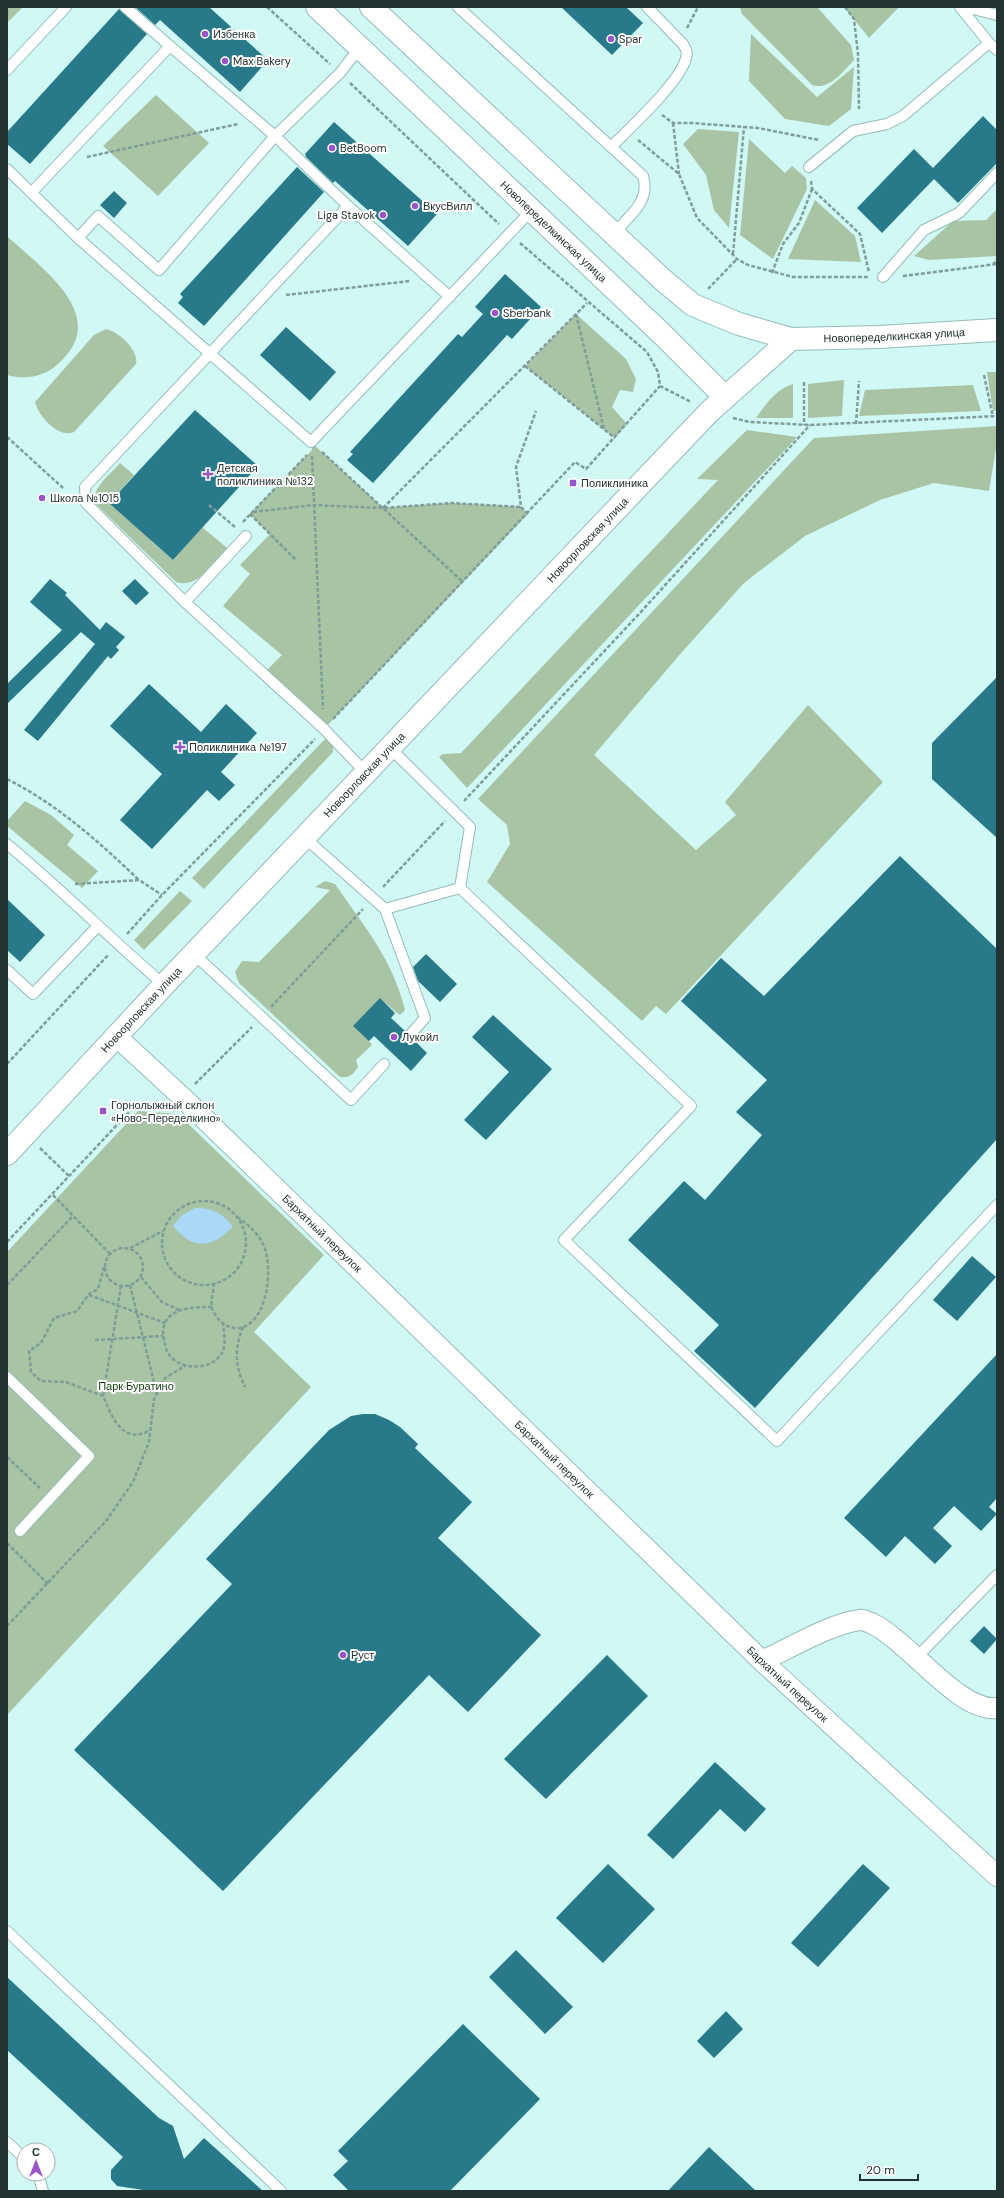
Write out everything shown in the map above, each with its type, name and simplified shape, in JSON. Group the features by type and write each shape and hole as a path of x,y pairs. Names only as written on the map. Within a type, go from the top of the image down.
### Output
{"main road":[{"name":"Новопеределкинская улица","path":"317,7 663,335 725,397"},
{"name":"Новопеределкинская улица","path":"371,7 613,234 693,305 739,324 790,339 879,337 997,330"},
{"path":"725,397 790,339"},
{"name":"Новоорловская улица","path":"7,1154 366,773 725,397"}],"street":[{"name":"Бархатный переулок","path":"117,1037 182,1097 762,1660 997,1876"},
{"path":"762,1660 839,1625 862,1619 882,1628 963,1698 991,1709 997,1708"}],"lane":[{"path":"7,70 66,7"},
{"path":"125,7 275,136 348,206 450,296"},
{"path":"458,7 612,146 643,176 646,191 635,210 613,234"},
{"path":"612,146 650,106 682,69 686,59 687,51 680,41 646,7"},
{"path":"960,7 989,43 997,50"},
{"path":"966,7 997,15"},
{"path":"809,167 853,131 887,124 903,116 989,43"},
{"path":"32,192 170,46"},
{"path":"78,238 98,216 159,270 275,136 340,73 360,47"},
{"path":"7,168 78,238 208,354 311,442 531,211"},
{"path":"883,277 924,230 959,213 997,173"},
{"path":"348,206 85,487 86,503 185,602 324,729 366,773"},
{"path":"185,602 246,536"},
{"path":"390,748 470,827 460,888"},
{"path":"305,838 385,909 425,1018 409,1036"},
{"path":"7,844 56,886 164,986"},
{"path":"385,909 460,888"},
{"path":"460,888 691,1106 564,1240 777,1441 997,1205"},
{"path":"7,970 33,994 98,926"},
{"path":"195,955 351,1100 384,1064"},
{"path":"7,1377 89,1456 20,1531"},
{"path":"916,1658 997,1575"},
{"path":"7,1931 281,2191"},
{"path":"7,2142 16,2150"}],"path":[{"path":"680,41 698,7"},
{"path":"845,7 854,19 858,54 859,109"},
{"path":"650,106 673,123 692,122 744,127 839,144"},
{"path":"59,163 256,120"},
{"path":"673,123 679,174 697,218 733,254 748,265 772,273 793,277 883,277 939,273 997,264"},
{"path":"733,254 744,127"},
{"path":"626,131 679,174"},
{"path":"772,273 783,244 799,223 812,189 809,167"},
{"path":"812,189 860,234 869,277"},
{"path":"993,265 997,259"},
{"path":"261,298 431,279"},
{"path":"383,508 587,302"},
{"path":"576,314 604,429"},
{"path":"525,366 615,438"},
{"path":"984,375 993,417"},
{"path":"856,424 859,381"},
{"path":"804,382 804,425"},
{"path":"7,1064 118,945 162,895 324,729 528,514 575,462 586,469 660,386"},
{"path":"528,514 521,507 516,467 536,411"},
{"path":"750,422 804,425 856,424 997,416"},
{"path":"7,1242 53,1195 133,1108 169,1110 262,1017 639,614 810,425"},
{"path":"7,437 63,488"},
{"path":"311,442 463,582"},
{"path":"296,560 250,514 312,450 324,729"},
{"path":"253,512 314,505 383,508 451,503 521,507"},
{"path":"209,505 246,536"},
{"path":"7,779 29,790 91,834 139,880 162,895"},
{"path":"56,886 139,880"},
{"path":"53,1195 110,1254"},
{"path":"237,1217 244,1229 246,1243 244,1256 232,1273 214,1283 200,1284 187,1281 175,1274 167,1263 162,1249 163,1231 175,1212 187,1204 200,1201 220,1204 227,1207 254,1230 263,1243 269,1275 268,1290 255,1317 243,1327 237,1342 236,1357 238,1373 245,1387"},
{"path":"7,1285 73,1216"},
{"path":"103,1396 66,1382 41,1381 31,1372 29,1351 41,1343 54,1318 77,1311 89,1294 98,1289 104,1267 110,1254 114,1250 130,1248 163,1231"},
{"path":"104,1267 107,1277 114,1284 120,1286 130,1286 134,1284 141,1277 144,1267 141,1257 130,1248"},
{"path":"141,1277 162,1302 179,1310"},
{"path":"214,1283 212,1307 223,1323 230,1328 243,1327"},
{"path":"120,1286 103,1396 120,1429 130,1434 144,1434 151,1430"},
{"path":"130,1286 157,1394"},
{"path":"89,1294 165,1324"},
{"path":"212,1307 179,1310 170,1315 165,1324 163,1336 165,1349 172,1359 185,1366 200,1367 215,1362 223,1351 223,1323"},
{"path":"95,1340 142,1336 163,1336"},
{"path":"7,1626 106,1521 133,1482 149,1442 154,1399 165,1378 185,1366"},
{"path":"7,1457 40,1488"},
{"path":"7,1543 48,1584"}],"green space":[{"path":"7,7 23,7 7,23"},
{"path":"740,7 817,7 851,45 854,60 836,79 830,83 819,86 812,85 742,14"},
{"path":"844,7 899,7 869,38"},
{"path":"751,34 817,97 854,67 851,109 829,126 785,119 749,81"},
{"path":"156,95 209,143 158,196 103,146"},
{"path":"698,129 739,132 729,228 714,210 706,175 683,144"},
{"path":"749,139 785,173 792,166 806,178 807,189 773,259 740,235"},
{"path":"815,200 855,236 861,262 788,259"},
{"path":"997,209 997,256 929,260 914,256 953,221 986,220"},
{"path":"7,236 52,277 66,294 75,311 78,328 73,346 58,364 40,375 21,377 7,375"},
{"path":"576,314 626,359 636,379 633,392 620,390 612,407 627,424 615,438 525,366"},
{"path":"106,329 117,334 127,342 134,353 136,364 74,432 62,432 50,425 40,414 35,402 94,335"},
{"path":"987,372 997,372 997,410 993,411"},
{"path":"844,380 842,416 808,418 808,384"},
{"path":"793,384 793,418 756,418 776,393"},
{"path":"973,385 981,411 859,416 865,390"},
{"path":"997,426 997,442 989,491 934,483 880,500 805,536 744,583 682,652 594,755 696,850 736,815 725,802 808,705 883,782 666,1014 656,1006 642,1021 487,882 510,844 507,825 478,799 814,438"},
{"path":"747,430 797,437 467,788 439,757 443,754 461,753 718,480 697,479"},
{"path":"311,442 383,508 451,503 521,507 528,514 324,729 263,674 282,655 223,606 250,574 240,565 270,534 250,514 312,450"},
{"path":"120,463 134,475 109,503 162,528 151,541 173,560 202,527 227,548 205,573 191,582 176,582 97,505 95,499 98,488 106,477"},
{"path":"326,738 333,746 333,752 204,889 192,878"},
{"path":"25,801 51,815 74,835 67,845 98,871 82,888 7,826 7,821"},
{"path":"325,881 335,884 367,929 393,975 405,1010 400,1015 380,999 369,1041 372,1045 356,1060 358,1067 354,1072 346,1077 340,1077 239,983 235,972 242,961 259,962 330,890 315,887"},
{"path":"180,891 192,901 144,950 134,940"},
{"name":"Парк Буратино","path":"138,1111 178,1114 324,1255 254,1332 311,1387 7,1715 7,1252"}],"water":[{"path":"195,1208 212,1210 225,1218 233,1226 218,1239 203,1244 195,1243 180,1234 173,1226 182,1215"}],"building":[{"path":"135,7 209,7 268,60 240,92 160,20 155,25"},
{"name":"Spar","path":"561,7 626,7 643,23 612,55"},
{"path":"119,9 147,34 30,164 7,144 7,132"},
{"path":"983,116 997,130 997,163 958,203 934,179 882,233 857,208 914,149 933,168"},
{"path":"334,122 437,214 408,246 335,181 333,183 306,157 305,154"},
{"path":"297,167 324,192 204,326 178,303 183,297 180,294"},
{"path":"114,191 127,203 114,218 100,205"},
{"path":"505,274 541,307 512,339 507,335 373,483 347,460 353,454 350,452 458,334 462,337 483,314 475,307"},
{"path":"286,327 336,372 310,401 260,355"},
{"path":"195,410 258,466 173,560 109,503"},
{"path":"50,579 67,593 65,595 100,630 106,622 125,637 116,647 119,650 111,659 108,656 38,741 24,730 95,644 81,632 7,704 7,684 62,630 30,602"},
{"path":"135,579 149,593 136,605 122,591"},
{"path":"997,677 997,838 932,779 932,743"},
{"path":"149,684 201,732 226,704 257,733 221,772 235,785 219,801 207,790 152,849 120,820 162,774 110,726"},
{"path":"900,856 997,949 997,1139 755,1408 694,1351 719,1325 628,1240 684,1181 705,1200 762,1135 736,1112 767,1080 681,1001 721,958 764,996"},
{"path":"7,899 45,935 20,962 7,950"},
{"path":"426,954 457,984 440,1002 418,981 413,967"},
{"path":"380,998 395,1013 391,1018 405,1031 403,1035 404,1041 408,1042 414,1040 427,1053 411,1071 374,1036 369,1041 353,1026"},
{"path":"493,1015 552,1069 486,1140 464,1120 509,1072 472,1037"},
{"path":"972,1256 996,1277 957,1321 933,1300"},
{"path":"997,1354 997,1498 989,1507 997,1514 981,1531 954,1506 933,1528 952,1546 935,1564 905,1536 886,1557 844,1518"},
{"name":"Руст","path":"375,1414 400,1427 418,1444 415,1448 472,1502 438,1538 541,1635 468,1712 429,1675 223,1891 74,1750 232,1584 206,1559 329,1430 351,1416"},
{"path":"984,1626 997,1639 984,1654 970,1641"},
{"path":"607,1655 648,1696 546,1799 504,1759"},
{"path":"715,1762 766,1809 745,1832 720,1809 673,1859 647,1835"},
{"path":"608,1864 655,1909 603,1963 556,1918"},
{"path":"863,1864 890,1888 818,1967 791,1943"},
{"path":"516,1950 573,2007 545,2034 489,1977"},
{"path":"7,1977 159,2118 173,2126 184,2159 204,2138 263,2191 150,2191 117,2186 111,2179 111,2170 123,2157 7,2050"},
{"path":"726,2011 743,2029 714,2058 697,2041"},
{"path":"463,2024 540,2099 450,2191 349,2191 333,2175 348,2161 338,2151"},
{"path":"709,2147 756,2191 668,2191"}],"place":[{"name":"Избенка","path":"205,34"},
{"name":"Spar","path":"611,39"},
{"name":"Max Bakery","path":"225,61"},
{"name":"BetBoom","path":"332,148"},
{"name":"ВкусВилл","path":"415,206"},
{"name":"Liga Stavok","path":"383,215"},
{"name":"Sberbank","path":"495,313"},
{"name":"Детская поликлиника №132","path":"208,474"},
{"name":"Поликлиника","path":"573,483"},
{"name":"Школа №1015","path":"42,498"},
{"name":"Поликлиника №197","path":"180,747"},
{"name":"Лукойл","path":"394,1037"},
{"name":"Горнолыжный склон «Ново-Переделкино»","path":"103,1111"},
{"name":"Руст","path":"343,1655"}]}
